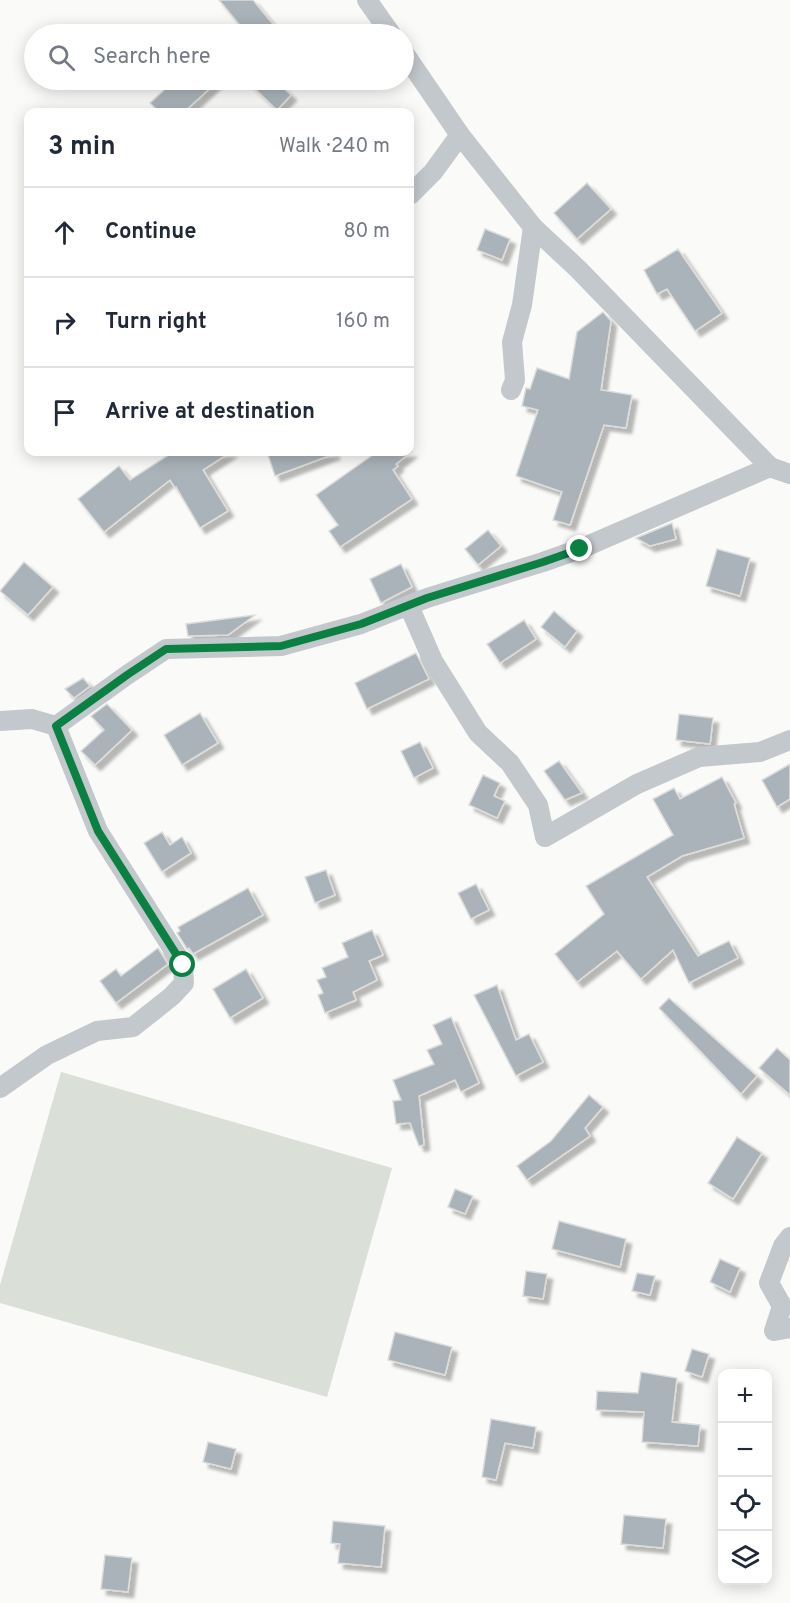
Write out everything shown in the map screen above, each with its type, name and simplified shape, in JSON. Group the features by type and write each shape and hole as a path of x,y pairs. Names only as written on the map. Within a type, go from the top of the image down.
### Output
{"street":[{"path":"367,0 384,24"},
{"path":"414,67 460,135 533,227 578,269 770,467 790,474"},
{"path":"414,191 434,172 460,135"},
{"path":"511,390 515,380 512,342 522,305 533,227"},
{"path":"56,726 166,649 281,646 361,624 482,580 580,549 770,467"},
{"path":"409,606 433,661 478,733 510,763 538,805 545,837 637,784 699,757 760,752 790,740"},
{"path":"0,722 32,719 56,726"},
{"path":"0,1088 46,1055 97,1031 133,1028 172,996 184,983 183,965 98,831 56,726"},
{"path":"790,1237 783,1246 770,1283 782,1306 774,1331 790,1328"}],"shaded area":[{"path":"61,1072 392,1168 327,1397 0,1303 0,1285"}],"building":[{"path":"219,0 253,0 273,24 239,24"},
{"path":"164,90 208,90 188,108 155,108 150,103"},
{"path":"256,90 286,90 291,95 279,108 275,108"},
{"path":"587,183 611,209 577,239 554,213"},
{"path":"485,229 510,239 502,260 477,250"},
{"path":"678,249 722,313 695,331 667,289 657,294 644,270"},
{"path":"603,312 611,321 601,390 632,395 626,428 604,425 570,525 553,520 562,492 516,476 538,410 522,406 526,388 530,389 537,368 569,379 577,332"},
{"path":"167,456 225,456 203,470 228,511 200,528 170,480 104,532 78,499 119,466 130,480"},
{"path":"268,456 329,456 275,476"},
{"path":"371,456 406,456 396,464 398,466 393,470 412,499 340,547 329,531 338,525 316,495"},
{"path":"672,523 676,539 650,546 636,538"},
{"path":"488,530 501,546 478,565 465,549"},
{"path":"717,549 750,558 740,596 706,586"},
{"path":"24,562 53,587 28,615 0,591"},
{"path":"401,564 412,587 381,603 370,579"},
{"path":"554,611 577,631 565,647 541,627"},
{"path":"255,615 228,635 188,636 186,624"},
{"path":"524,620 536,639 500,663 487,644"},
{"path":"416,653 429,679 367,709 355,683"},
{"path":"83,678 90,686 74,698 65,689"},
{"path":"107,704 132,730 95,765 81,751 104,730 91,716"},
{"path":"200,713 218,743 182,765 164,735"},
{"path":"679,714 713,718 710,744 676,740"},
{"path":"420,742 433,768 414,778 401,751"},
{"path":"559,761 582,793 565,800 544,771"},
{"path":"790,764 790,799 777,807 762,780"},
{"path":"483,775 500,783 494,796 505,801 497,818 469,805"},
{"path":"722,777 736,803 734,804 744,838 682,856 647,877 698,956 729,941 738,958 689,983 673,950 641,979 617,951 577,982 555,954 604,914 586,886 673,835 653,799 674,788 680,799"},
{"path":"162,832 170,845 182,837 191,853 162,872 144,843"},
{"path":"326,870 335,895 315,903 305,877"},
{"path":"476,884 489,910 471,919 458,893"},
{"path":"248,888 263,915 193,954 189,948 187,949 177,933 180,931 178,927"},
{"path":"372,930 383,955 369,961 377,980 353,992 356,1000 325,1013 318,995 323,993 317,980 326,977 322,968 348,957 342,943"},
{"path":"158,948 168,964 116,1003 100,981 116,969 121,976"},
{"path":"246,969 263,998 230,1018 213,989"},
{"path":"497,985 516,1040 529,1034 543,1062 516,1076 474,995"},
{"path":"669,998 757,1076 741,1094 659,1008"},
{"path":"451,1017 479,1083 461,1092 455,1080 419,1096 424,1145 419,1146 410,1123 396,1124 393,1101 401,1100 393,1080 434,1064 427,1050 442,1044 433,1025"},
{"path":"777,1048 790,1060 790,1095 759,1068"},
{"path":"589,1095 603,1107 585,1128 590,1136 527,1180 517,1166 551,1141"},
{"path":"737,1137 762,1153 733,1199 708,1183"},
{"path":"455,1189 473,1196 465,1214 448,1207"},
{"path":"559,1221 626,1239 620,1267 552,1249"},
{"path":"720,1259 740,1268 730,1292 710,1282"},
{"path":"526,1271 547,1274 543,1299 523,1296"},
{"path":"637,1273 655,1276 650,1295 632,1291"},
{"path":"395,1332 452,1347 445,1375 388,1360"},
{"path":"692,1349 709,1354 702,1377 685,1371"},
{"path":"641,1372 677,1378 672,1422 700,1425 698,1446 642,1442 644,1412 596,1410 597,1391 638,1393"},
{"path":"491,1419 536,1427 533,1448 505,1443 496,1480 482,1477"},
{"path":"208,1442 236,1449 231,1469 203,1462"},
{"path":"624,1515 666,1519 663,1548 621,1544"},
{"path":"333,1521 385,1526 381,1567 338,1563 340,1544 331,1543"},
{"path":"105,1555 132,1558 128,1592 101,1589"}],"route":[{"path":"183,965 98,831 56,726 166,649 281,646 361,624 427,598 580,549"}]}
